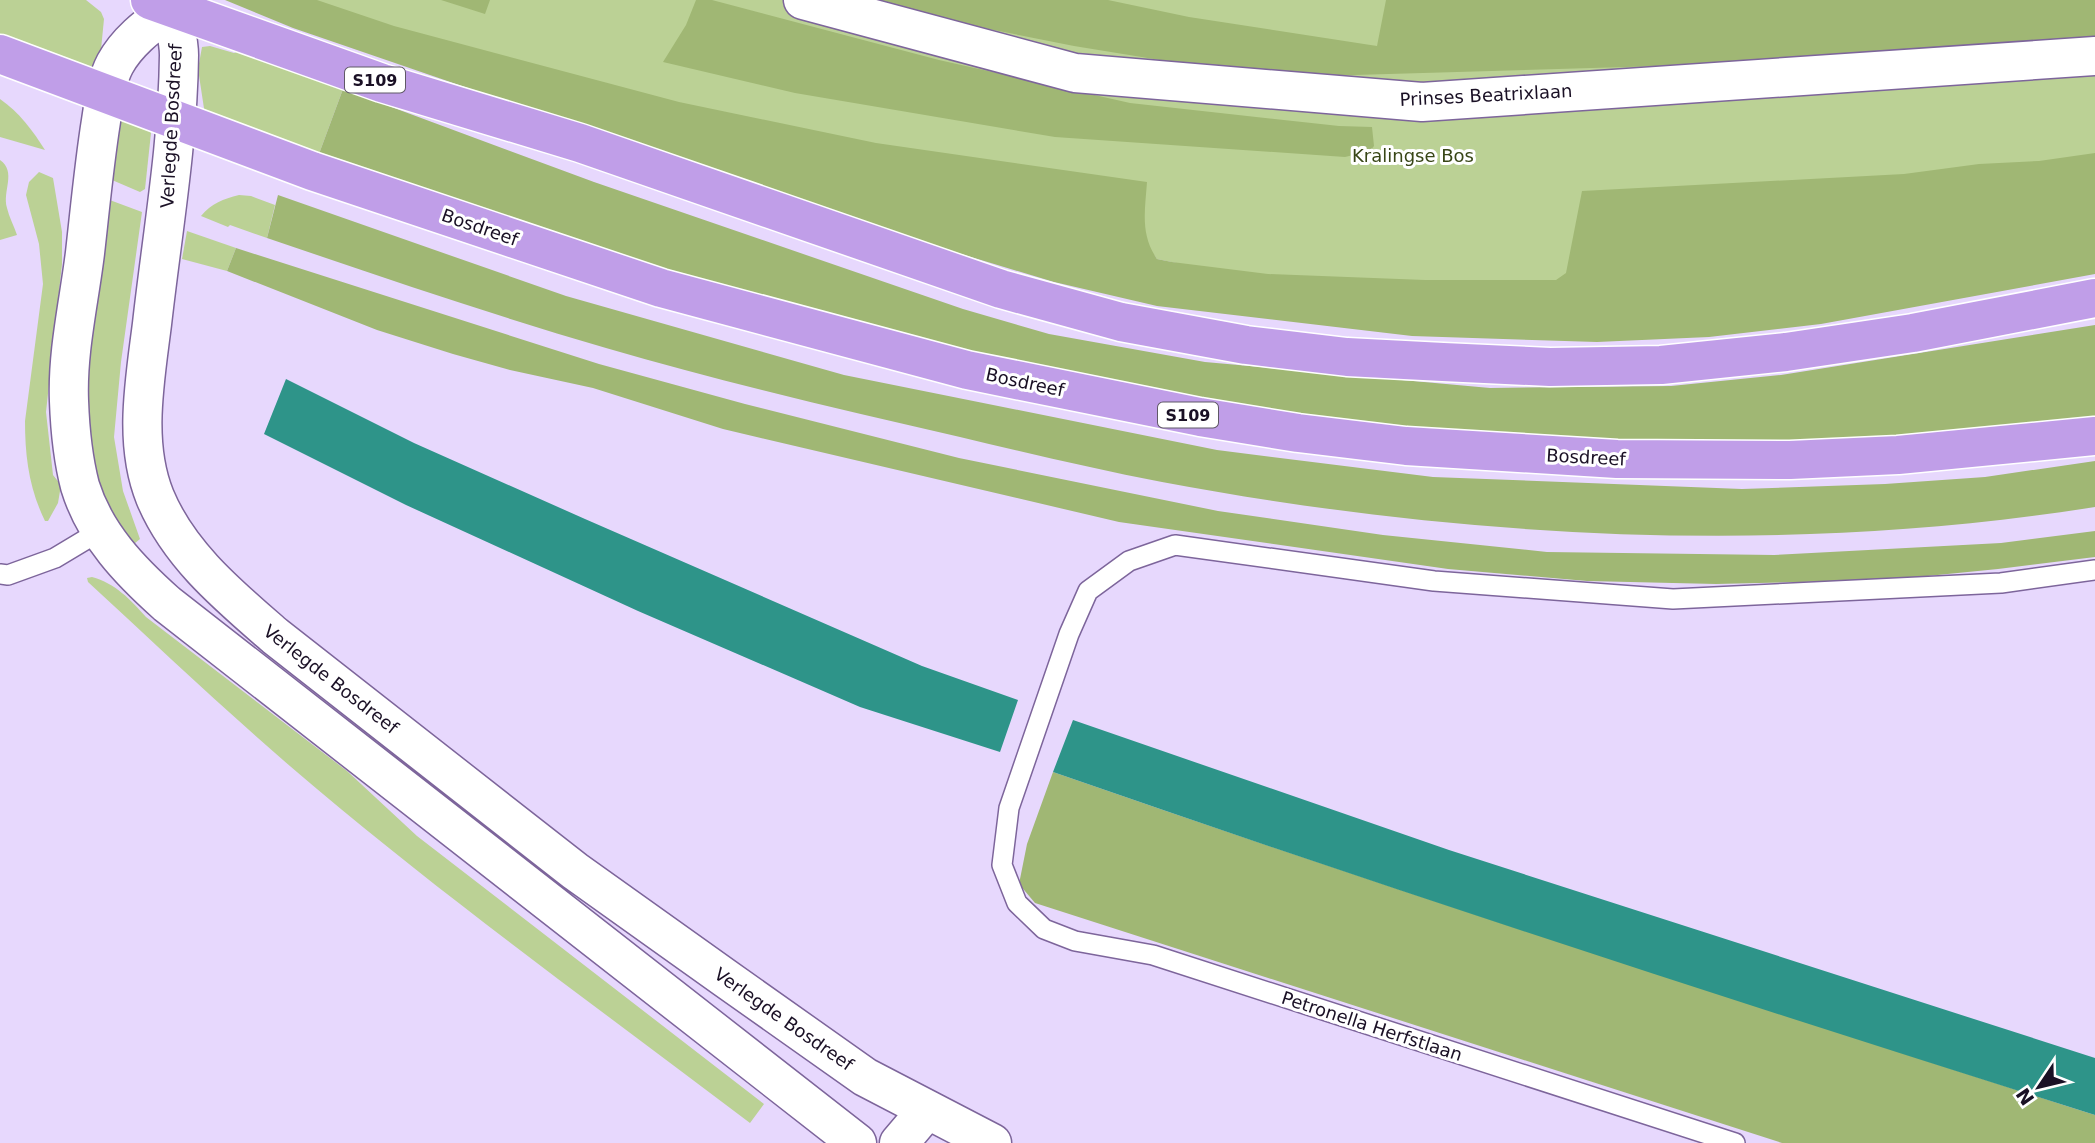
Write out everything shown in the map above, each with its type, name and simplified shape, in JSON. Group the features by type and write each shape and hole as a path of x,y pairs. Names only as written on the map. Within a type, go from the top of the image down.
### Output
{"highway":[{"name":"S109","path":"161,4 382,83 580,143 1001,289 1121,322 1246,345 1347,357 1443,362 1550,367 1661,365 1786,352 1887,337 2095,298"},
{"name":"Bosdreef","path":"0,54 313,171 661,288 967,370 1082,394 1285,431 1406,446 1617,459 1790,460 1898,455 2095,436"}],"street":[{"name":"Prinses Beatrixlaan","path":"803,0 1075,74 1422,102 2095,56"},
{"name":"Verlegde Bosdreef","path":"161,4 114,66 105,94 72,338 69,400 74,453 80,485 100,531 133,574 167,604 857,1143"},
{"name":"Verlegde Bosdreef","path":"161,4 179,53 166,212 144,386 143,438 146,468 155,498 185,549 223,590 275,636 575,871 865,1077 926,1126 992,1143"},
{"path":"900,1143 926,1126"}],"lane":[{"path":"0,574 8,575 55,558 100,531"},
{"name":"Petronella Herfstlaan","path":"1735,1143 1153,956 1075,942 1044,929 1017,903 1002,865 1009,808 1069,634 1088,591 1129,561 1175,545 1434,581 1673,599 2001,583 2095,570"}],"green space":[{"path":"0,0 86,0 101,12 104,19 98,80 0,45"},
{"name":"Kralingse Bos","path":"265,0 2095,0 2095,234 1411,312 1157,259 1154,255"},
{"path":"210,46 234,53 239,51 343,89 316,162 205,115 198,69 202,47"},
{"path":"0,99 25,122 45,150 0,137"},
{"path":"121,119 149,129 151,133 145,189 140,192 112,180 117,123"},
{"path":"0,160 8,170 6,202 17,235 0,240"},
{"path":"39,172 53,178 62,232 62,264 46,412 53,475 61,485 58,503 48,521 45,521 32,484 25,434 43,284 39,244 26,195 29,182"},
{"path":"239,195 251,196 275,205 267,238 201,216 218,202"},
{"path":"107,199 142,212 121,362 114,437 123,491 140,539 129,548 94,480 81,390"},
{"path":"187,231 236,248 227,271 182,259"},
{"path":"92,577 108,583 122,593 146,617 347,771 417,836 764,1104 750,1123 477,917 317,789 88,582 87,578"}],"shaded area":[{"path":"225,0 317,0 394,26 679,102 876,143 1147,182 1145,222 1148,241 1157,259 1172,262 1268,274 1425,280 1556,280 1566,273 1582,191 1904,174 2095,153 2095,274 1821,324 1709,337 1597,342 1412,336 1157,306 1054,282 885,231 293,28"},
{"path":"441,0 490,0 485,14"},
{"path":"696,0 712,0 939,60 1130,103 1339,126 1372,127 1374,146 1370,151 1345,157 1055,137 795,93 663,62 686,25"},
{"path":"861,0 1108,0 1189,17 1377,46 1386,0 2095,0 2095,46 1827,61 1320,76 1209,68 1074,46 913,14"},
{"path":"343,89 594,182 963,309 1049,334 1205,362 1490,388 1671,386 1781,375 2095,325 2095,420 1921,441 1602,440 1385,425 1239,406 1004,364 656,266 316,162"},
{"path":"278,195 566,296 844,375 1217,450 1433,477 1742,489 1985,477 2095,461 2095,507 1979,522 1862,532 1745,536 1627,534 1510,528 1393,517 1162,482 1035,455 738,384 478,309 267,238"},
{"path":"236,248 599,364 745,404 959,458 1218,511 1383,535 1547,552 1774,555 2001,543 2095,531 2095,557 1887,580 1716,584 1587,581 1448,569 1119,522 723,429 593,388 453,354 377,330 227,271"},
{"path":"286,379 414,443 585,519 922,666 1018,700 1000,752 860,707 638,611 406,505 264,434"},
{"path":"1073,720 1449,850 2095,1058 2095,1115 1572,947 1053,772"},
{"path":"1053,772 1443,904 2095,1115 2095,1143 1782,1143 1035,903 1019,884 1027,844"}]}
